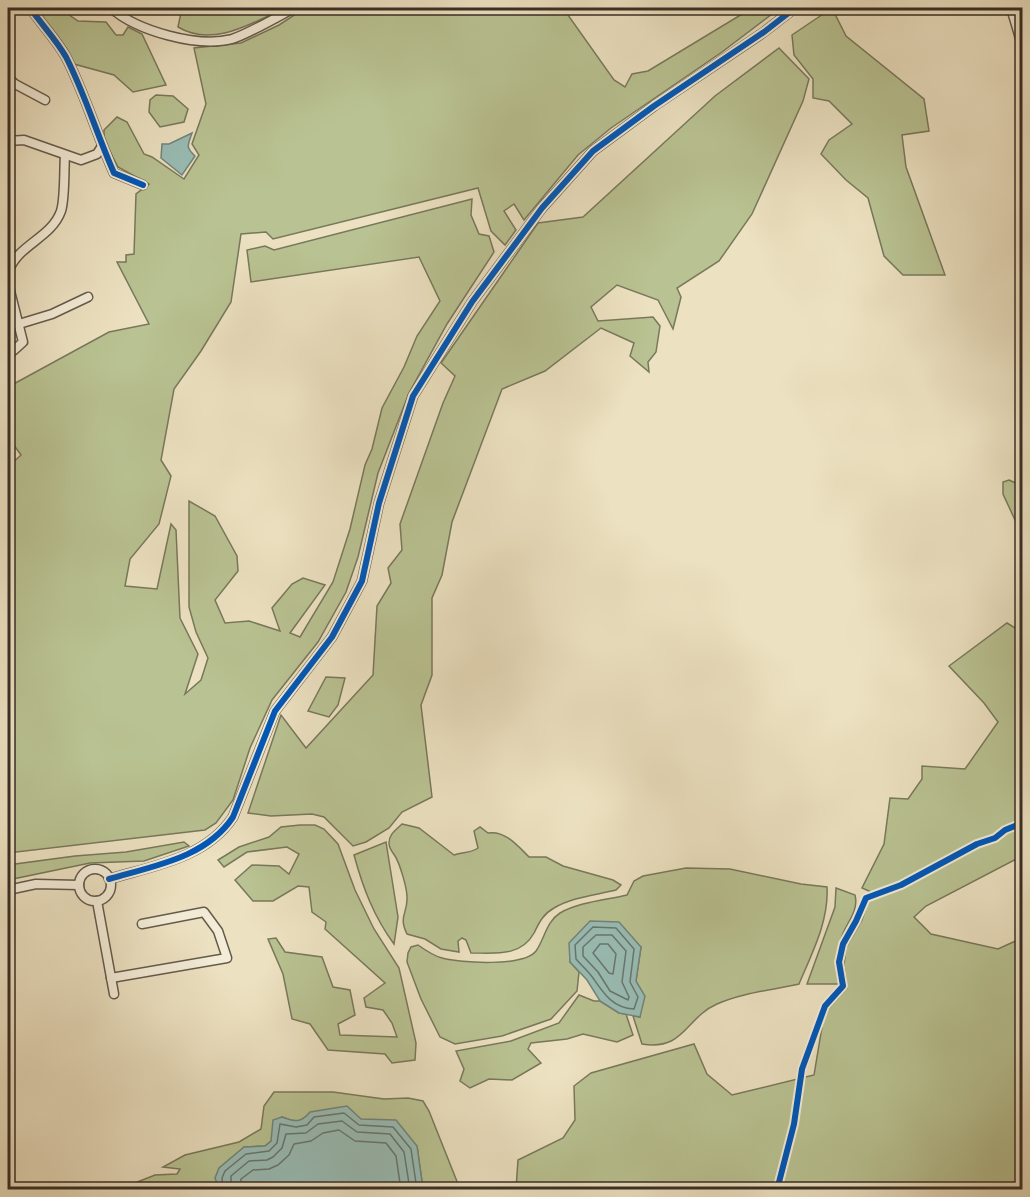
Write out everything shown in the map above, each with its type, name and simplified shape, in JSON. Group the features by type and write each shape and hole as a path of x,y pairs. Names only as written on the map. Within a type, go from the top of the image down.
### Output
{"street":[{"path":"27,8 33,12 65,56 114,173 143,185"},
{"path":"111,8 148,30 202,42 233,39 294,8"},
{"path":"109,879 171,861 203,847 225,829 233,817 275,711 332,637 362,581 379,503 413,396 472,302 542,208 593,152 654,106 764,32 795,8"},
{"path":"1011,8 1023,45"},
{"path":"8,78 45,100"},
{"path":"8,141 24,140 81,160 97,153 102,146"},
{"path":"8,269 21,251 45,236 61,210 65,155"},
{"path":"8,283 23,342 13,351 8,350"},
{"path":"19,324 52,314 88,297"},
{"path":"90,870 103,872 109,879 108,893 98,901 84,897 79,885 82,876 90,870"},
{"path":"8,890 36,884 79,885"},
{"path":"98,901 114,994"},
{"path":"111,978 227,958 218,932 204,912 142,924"}],"green space":[{"path":"37,8 59,8 78,21 106,22 116,35 123,35 128,27 142,34 166,85 133,92 114,75 74,64"},
{"path":"182,8 285,8 232,31 205,35 191,33 178,27"},
{"path":"305,8 563,8 614,80 625,87 632,74 648,71 752,8 780,8 722,52 611,128 578,155 524,220 514,204 504,211 516,230 505,245 491,231 478,188 273,239 266,232 241,234 231,302 174,389 161,460 171,476 159,524 130,559 125,586 157,589 171,524 176,530 180,618 198,654 185,694 201,680 208,658 196,632 189,607 189,501 215,516 237,556 238,571 215,600 225,623 249,621 280,631 272,608 292,584 303,578 325,585 290,633 300,637 333,582 350,529 365,465 372,449 382,408 404,367 417,336 440,301 419,257 251,282 247,250 265,246 274,250 472,199 471,215 479,234 489,236 494,252 447,324 409,393 378,473 358,557 346,592 318,642 272,700 250,748 233,800 216,823 205,830 8,853 8,467 21,455 8,437 8,387 109,332 149,324 117,262 126,262 126,255 134,254 136,194 149,184 118,167 104,140 104,130 117,117 127,122 144,154 184,179 199,155 192,144 206,104 194,48 241,43 279,25"},
{"path":"832,8 846,36 924,99 929,131 902,135 906,167 945,275 903,275 884,256 868,198 846,180 821,154 829,140 852,124 829,101 813,98 813,79 794,55 792,35"},
{"path":"779,48 809,79 803,101 752,214 719,261 677,288 681,297 673,329 658,300 617,285 591,307 598,321 653,317 660,326 656,352 648,362 649,372 630,356 634,343 601,328 545,371 502,389 452,522 442,575 432,598 432,675 421,705 432,797 402,812 389,828 366,842 353,846 324,817 312,814 271,816 248,813 281,715 306,748 373,675 377,606 391,583 388,568 402,550 400,524 443,403 455,376 441,363 538,223 583,217 715,96"},
{"path":"156,95 173,96 188,109 184,122 160,127 149,112 150,100"},
{"path":"1009,480 1022,486 1022,524 1015,520 1003,494 1003,482"},
{"path":"1007,623 1015,628 1022,627 1022,856 926,906 914,917 931,934 998,949 1022,938 1022,1189 516,1189 518,1160 563,1138 575,1120 574,1086 591,1073 694,1044 707,1074 732,1095 814,1075 823,1021 829,1008 847,988 844,965 846,948 862,920 871,892 862,888 884,844 890,798 908,799 922,779 922,766 965,769 998,722 984,703 949,666"},
{"path":"326,677 345,678 338,705 329,717 308,711"},
{"path":"402,824 419,828 454,855 478,848 474,831 480,827 488,833 506,836 529,857 546,857 563,866 613,880 621,885 616,890 576,899 554,908 542,919 529,941 515,950 498,953 471,953 466,940 462,938 458,941 459,952 441,949 425,939 407,934 404,928 406,888 389,843 392,835"},
{"path":"315,825 324,829 338,844 355,890 374,929 399,968 416,1043 415,1060 392,1063 385,1054 328,1050 310,1024 292,1019 283,974 268,939 276,938 285,952 322,957 333,987 350,990 355,1015 338,1024 340,1035 397,1037 392,1023 383,1010 366,1007 364,998 385,983 325,929 326,922 312,912 309,887 298,886 273,901 253,901 235,880 252,865 279,866 289,874 299,854 287,847 247,852 224,867 218,860 239,847 269,837 281,827"},
{"path":"184,842 189,846 144,861 90,863 8,880 8,865 126,852"},
{"path":"386,842 398,917 394,944 370,902 354,855"},
{"path":"686,868 730,869 827,887 822,924 799,984 727,1000 706,1010 684,1032 667,1043 642,1044 633,1016 640,1017 636,981 641,947 570,962 579,972 577,991 551,1019 502,1036 455,1044 440,1037 421,999 407,962 411,947 418,945 430,953 451,960 506,962 519,960 536,951 555,917 567,909 627,895 634,881 643,876"},
{"path":"836,888 855,895 856,901 838,948 839,984 807,984 835,907"},
{"path":"579,995 600,1001 619,1013 626,1014 633,1035 617,1042 583,1034 567,1039 531,1043 528,1049 541,1063 512,1080 489,1079 470,1088 460,1081 464,1069 456,1051 511,1041 559,1023"},
{"path":"274,1092 333,1092 384,1099 408,1098 423,1101 460,1189 423,1189 417,1146 304,1120 295,1122 282,1117 271,1141 265,1146 244,1147 216,1189 117,1190 155,1175 177,1174 180,1169 163,1167 185,1155 239,1142 261,1129 264,1106"}],"water":[{"path":"192,133 188,146 195,156 182,175 161,158 162,144 169,144"},
{"path":"590,921 619,922 641,947 636,981 645,996 640,1017 619,1013 600,1001 587,980 570,962 569,943"},
{"path":"347,1106 361,1119 396,1120 417,1146 423,1189 216,1189 218,1186 215,1178 219,1168 244,1147 265,1146 271,1141 273,1120 282,1117 298,1120 310,1112"}],"cycle path":[{"path":"27,8 33,12 66,57 114,173 143,185"},
{"path":"109,879 194,851 222,831 233,817 275,711 332,637 362,581 379,503 413,396 472,302 542,208 593,151 795,8"},
{"path":"777,1190 794,1124 802,1069 825,1006 843,986 839,962 843,944 866,898 901,885 977,844 995,838 1005,830 1022,823"}]}
